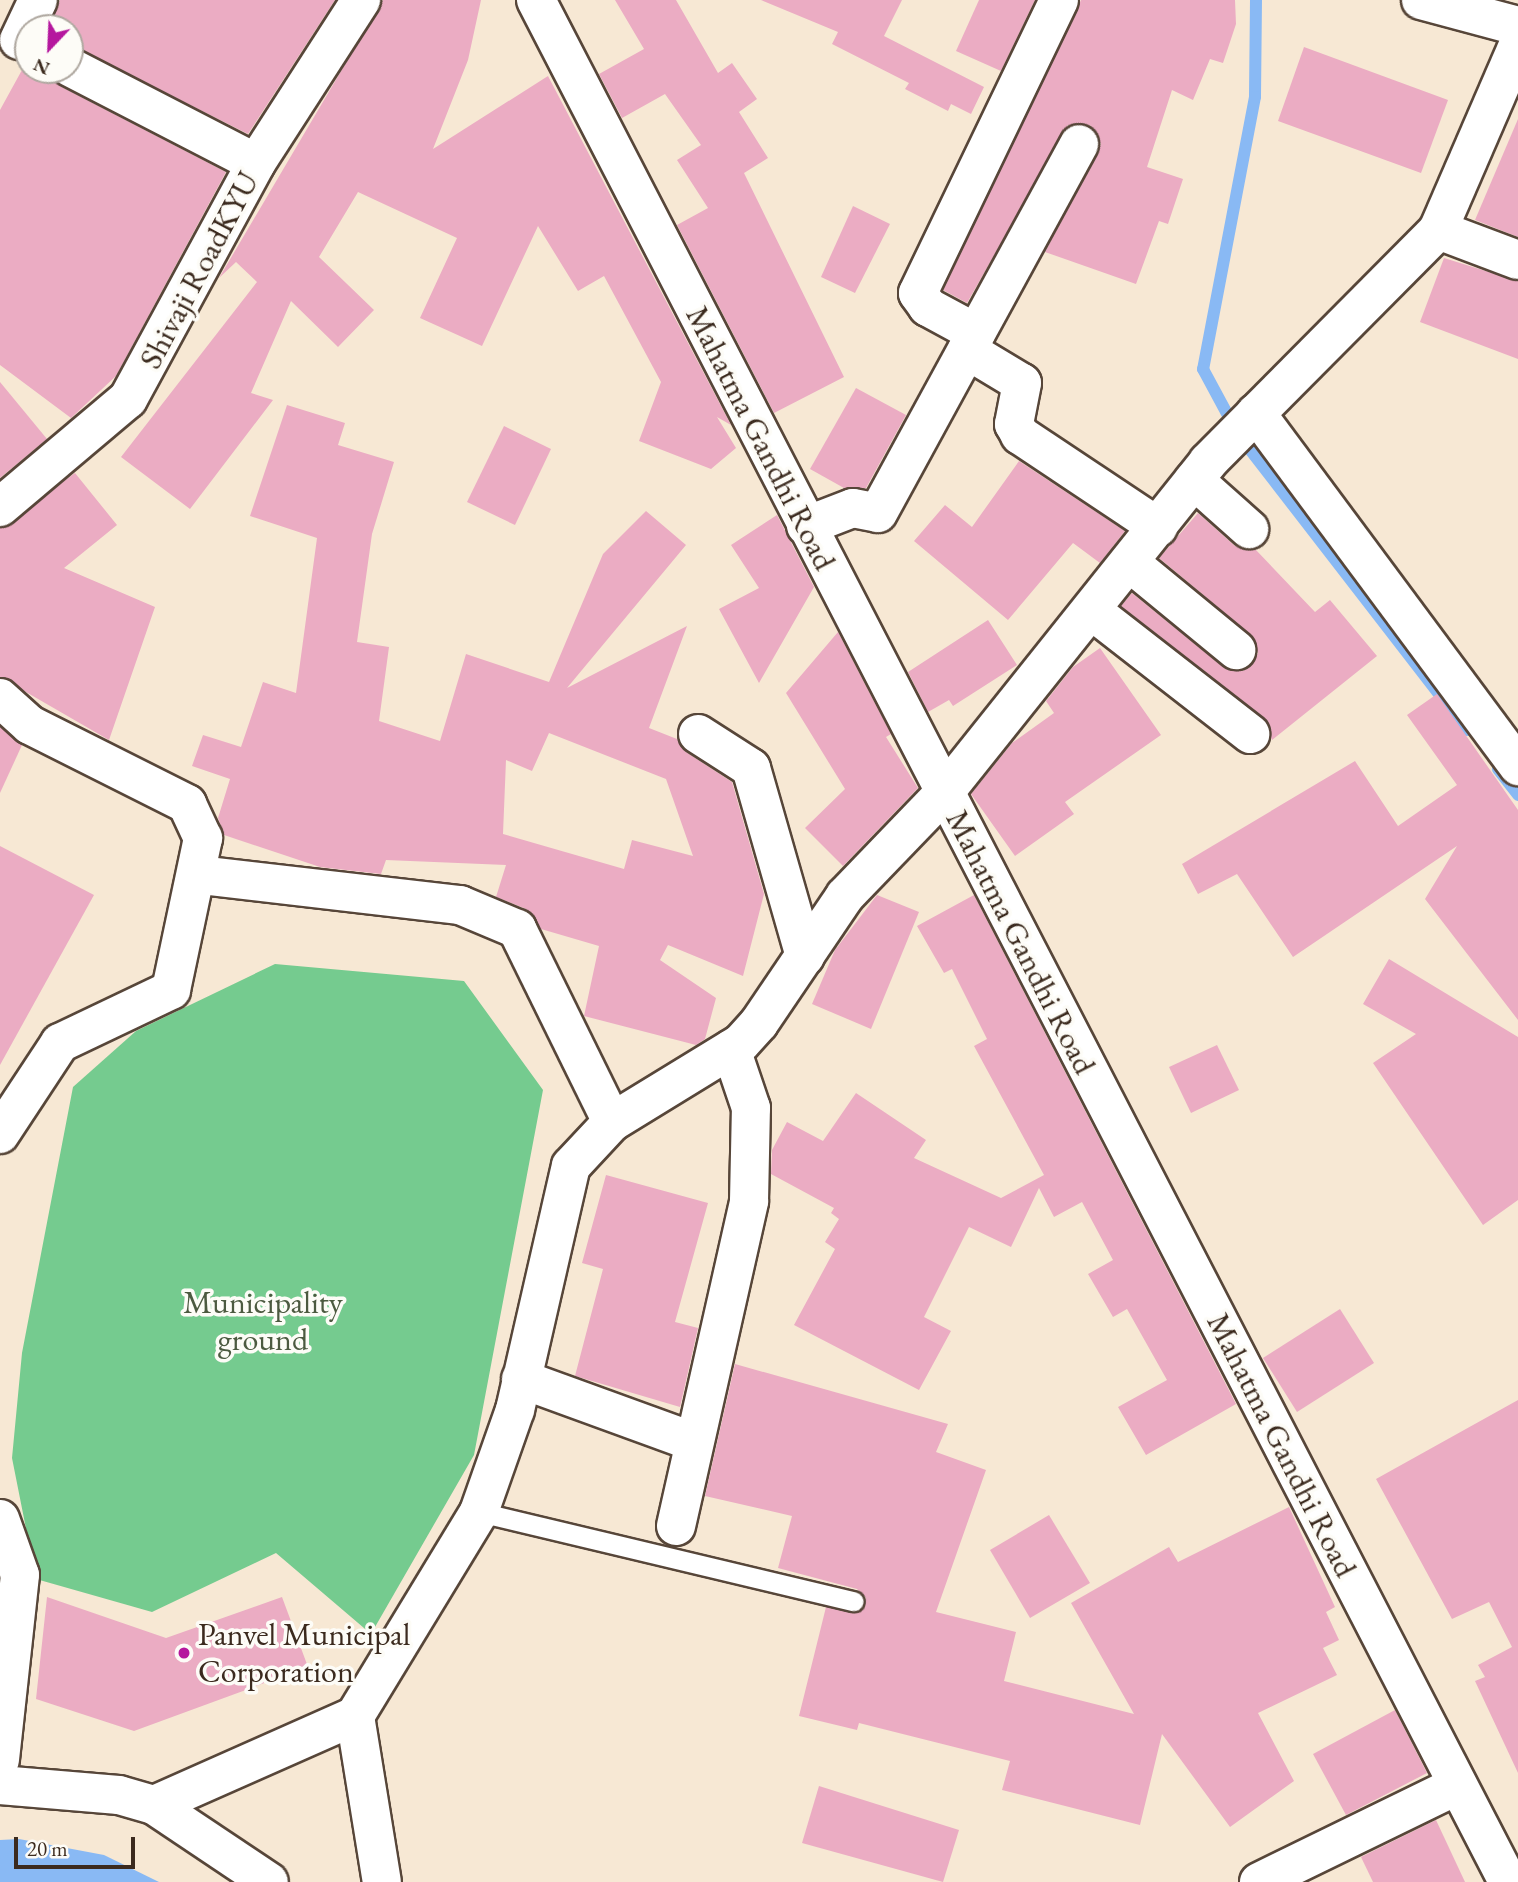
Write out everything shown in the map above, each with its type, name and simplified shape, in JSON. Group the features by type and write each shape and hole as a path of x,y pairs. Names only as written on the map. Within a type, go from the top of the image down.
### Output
{"street":[{"path":"10,37 38,0"},
{"name":"Shivaji RoadKYU","path":"0,506 128,399 256,163 361,0"},
{"name":"Mahatma Gandhi Road","path":"536,0 1508,1882"},
{"path":"1059,0 918,293 928,307 1022,383 1014,425 1020,435 1158,527"},
{"path":"1421,0 1518,26"},
{"path":"153,1805 355,1716 480,1511 521,1379 560,1196 571,1166 612,1122 732,1049 759,1023 845,896 944,793 1205,468 1438,230 1518,45"},
{"path":"84,74 256,163"},
{"path":"806,526 853,508 878,513 1079,144"},
{"path":"1438,230 1518,260"},
{"path":"1256,413 1518,766"},
{"path":"1205,468 1249,529"},
{"path":"1129,562 1236,650"},
{"path":"1091,610 1250,734"},
{"path":"0,698 30,725 187,804 203,838 200,874 171,990 60,1044 0,1134"},
{"path":"698,734 751,768 805,957"},
{"path":"200,874 460,905 517,929 612,1122"},
{"path":"676,1526 749,1201 751,1108 732,1049"},
{"path":"521,1379 694,1442"},
{"path":"0,1519 20,1575 0,1760"},
{"path":"355,1716 382,1882"},
{"path":"0,1785 119,1794 153,1805 269,1882"},
{"path":"1259,1882 1458,1785"}],"lane":[{"path":"480,1511 854,1601"}],"green space":[{"name":"Municipality ground","path":"275,964 464,981 543,1090 474,1455 371,1634 276,1553 152,1612 36,1579 12,1458 22,1353 73,1087 136,1031"}],"water":[{"path":"19,1839 104,1855 159,1882 0,1882 0,1840"}],"building":[{"path":"60,0 335,0 248,134 84,52 84,14 54,14"},
{"path":"383,0 481,0 468,60 433,149 548,76 731,425 717,417 736,448 711,469 639,441 661,382 604,276 578,291 538,226 482,346 420,318 457,238 358,192 319,257 374,310 338,347 291,301 251,393 273,400 190,509 121,457 257,282 236,262 219,278"},
{"path":"615,0 676,0 718,73 732,63 757,99 739,112 768,158 744,173 844,377 774,413 677,225 708,208 677,160 701,145 665,94 622,118 599,74 644,49"},
{"path":"761,0 902,0 884,36 984,87 971,114 951,104 948,111 905,89 909,83 832,44 838,32"},
{"path":"979,0 1035,0 1001,71 956,51"},
{"path":"1081,0 1235,0 1236,24 1223,63 1210,59 1193,100 1172,90 1147,167 1183,179 1168,224 1159,221 1136,284 1045,252 1101,144 1090,125 1068,125 967,303 943,290"},
{"path":"1304,47 1448,100 1421,173 1278,121"},
{"path":"14,84 59,84 226,172 116,376 71,418 0,365 0,110"},
{"path":"1518,119 1518,237 1475,220"},
{"path":"853,206 890,224 855,293 821,277"},
{"path":"1444,258 1518,281 1518,359 1420,322"},
{"path":"0,382 47,439 0,478"},
{"path":"856,388 906,415 866,488 844,488 810,469"},
{"path":"287,405 345,423 338,445 394,462 372,534 357,642 389,647 379,721 440,741 466,654 549,682 603,554 646,511 686,545 567,688 687,626 649,728 677,739 686,752 732,782 764,894 743,976 668,945 660,960 716,998 705,1039 696,1045 584,1016 599,946 541,929 526,909 496,897 506,865 386,860 381,874 320,867 224,835 218,818 230,779 192,766 203,735 241,747 263,682 296,693 317,538 250,516","holes":["549,733 666,779 693,856 632,840 624,869 503,834 506,760 532,771"]},
{"path":"504,426 551,449 515,525 467,502"},
{"path":"1019,461 1125,531 1100,563 1073,543 1008,620 914,541 945,505 972,527"},
{"path":"75,473 117,525 64,568 155,607 109,740 0,677 0,528"},
{"path":"1198,513 1235,546 1256,550 1315,612 1330,600 1377,656 1272,740 1263,717 1121,606 1132,593 1223,667 1243,671 1252,664 1258,653 1250,634 1159,558"},
{"path":"777,515 814,587 759,683 719,609 759,588 731,545"},
{"path":"988,620 1017,665 953,706 949,700 928,712 908,672"},
{"path":"838,632 891,734 886,737 918,788 843,866 805,828 845,789 786,693"},
{"path":"1100,648 1161,735 1065,802 1074,814 1015,856 971,794 1012,743 1054,713 1046,701 1073,667"},
{"path":"1437,694 1518,810 1518,1020 1425,899 1457,846 1293,957 1237,874 1198,894 1182,864 1355,761 1398,826 1457,785 1407,715"},
{"path":"0,727 22,745 0,793"},
{"path":"0,846 94,895 0,1065"},
{"path":"877,895 919,912 871,1029 812,1004 835,950"},
{"path":"974,895 1236,1404 1146,1455 1118,1407 1167,1380 1127,1309 1113,1317 1088,1274 1113,1260 1082,1202 1054,1217 1039,1188 1011,1247 969,1227 924,1317 951,1331 919,1390 794,1325 835,1249 825,1242 839,1219 831,1213 834,1208 771,1174 772,1150 787,1122 823,1141 856,1093 926,1140 914,1158 1001,1198 1044,1175 974,1046 987,1039 952,969 944,973 917,926"},
{"path":"1389,959 1518,1037 1518,1200 1483,1225 1373,1063 1416,1034 1363,1004"},
{"path":"1217,1045 1239,1090 1191,1113 1169,1067"},
{"path":"606,1175 708,1203 675,1322 698,1328 680,1407 575,1376 603,1269 582,1263"},
{"path":"1340,1309 1374,1363 1297,1412 1263,1358"},
{"path":"735,1364 948,1424 936,1452 986,1470 936,1612 1016,1632 1004,1681 1134,1714 1071,1603 1169,1547 1178,1562 1289,1507 1335,1607 1326,1612 1339,1640 1323,1648 1337,1675 1258,1713 1294,1781 1230,1827 1162,1734 1140,1825 1002,1790 1010,1761 859,1723 857,1730 799,1716 826,1607 857,1613 866,1598 857,1589 778,1568 792,1516 705,1496"},
{"path":"1518,1400 1518,1773 1475,1681 1485,1677 1478,1665 1512,1647 1489,1602 1452,1619 1376,1479"},
{"path":"1049,1515 1090,1583 1030,1618 990,1550"},
{"name":"Panvel Municipal Corporation","path":"47,1597 166,1638 282,1597 308,1667 134,1731 36,1699"},
{"path":"1395,1710 1427,1773 1346,1815 1313,1754"},
{"path":"819,1786 959,1830 943,1882 802,1843"},
{"path":"1436,1820 1465,1882 1373,1882 1361,1857"}],"waterway":[{"path":"1256,0 1255,97 1203,369 1238,434 1467,730"},
{"path":"1498,769 1518,795"}],"place":[{"name":"Panvel Municipal Corporation","path":"184,1653"}]}
